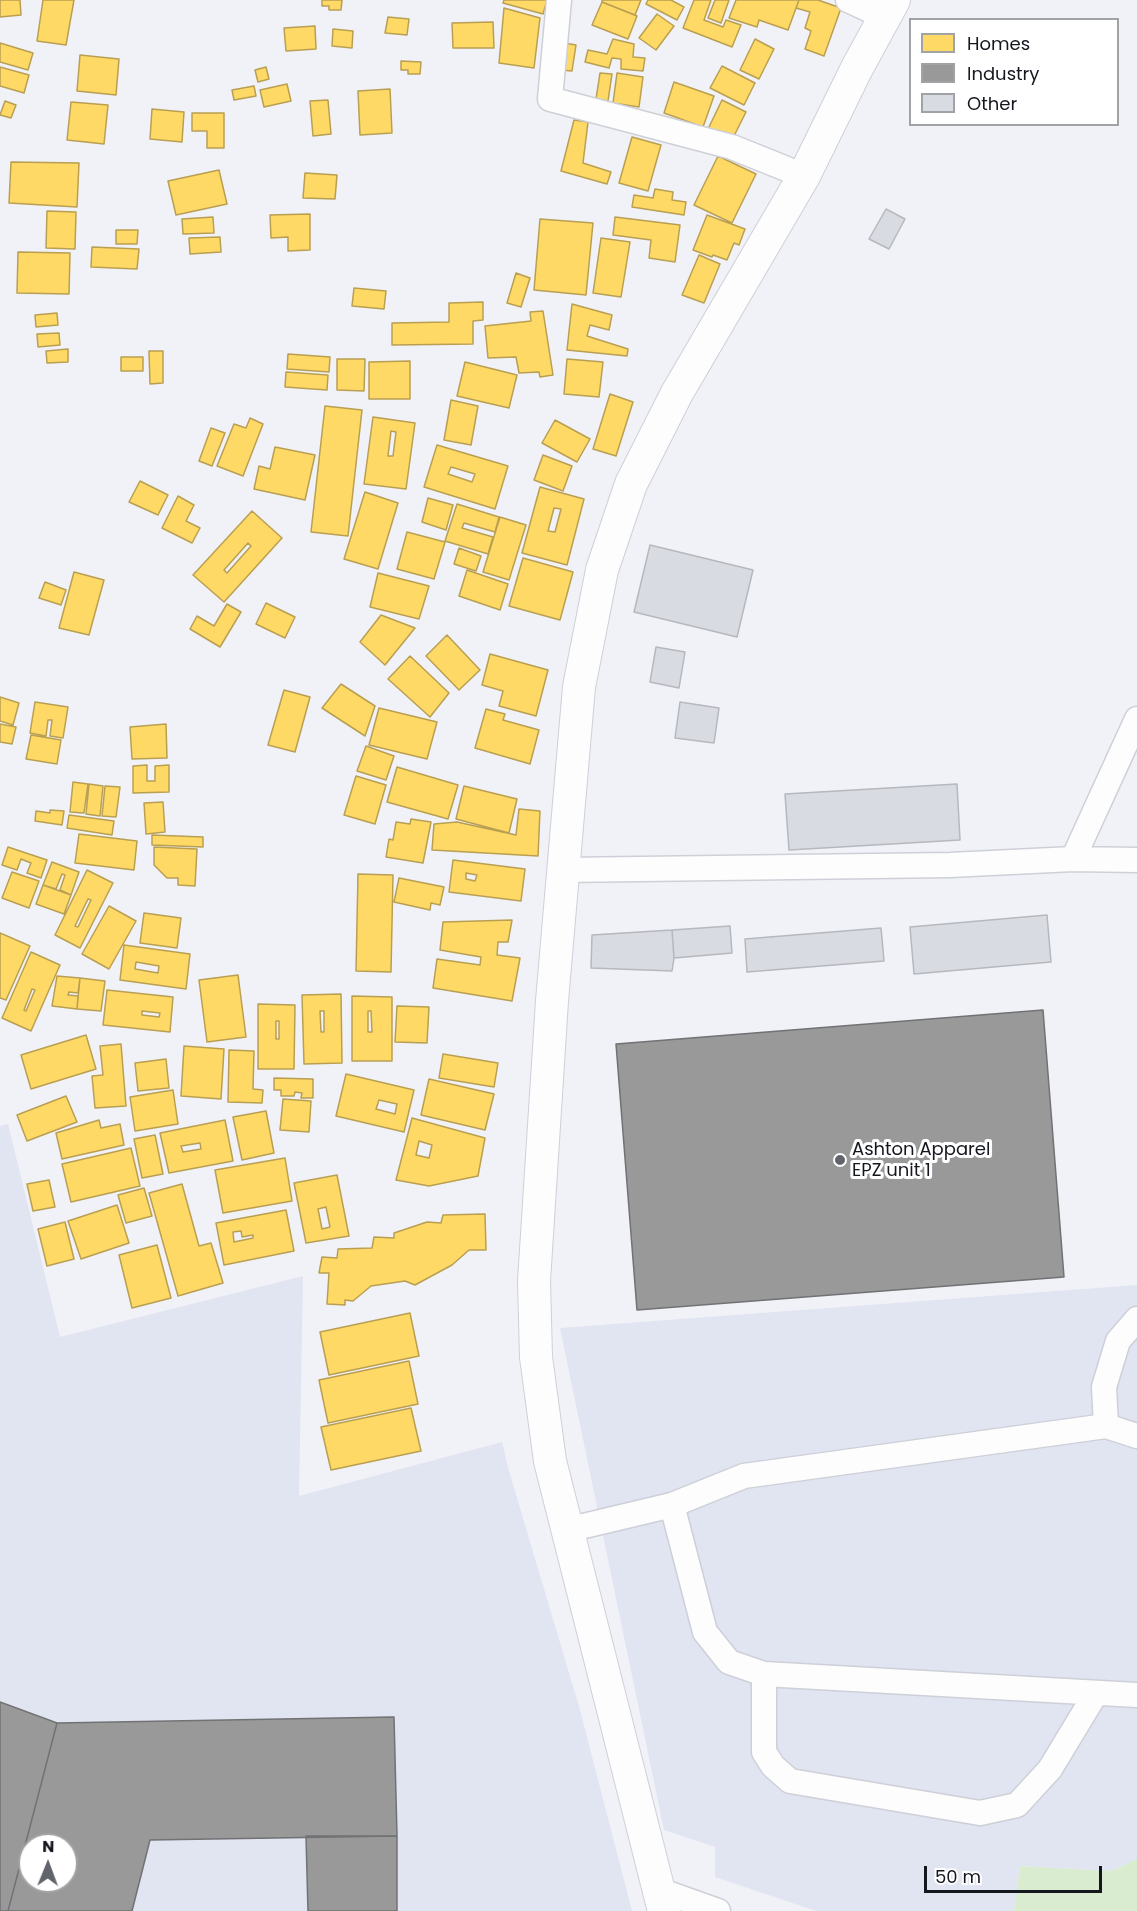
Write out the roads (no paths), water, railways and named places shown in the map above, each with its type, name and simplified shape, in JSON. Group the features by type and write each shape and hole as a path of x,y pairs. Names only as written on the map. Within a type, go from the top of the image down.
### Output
{"main road":[{"path":"662,1900 567,1530 545,1434 536,1357 534,1281 562,870 579,687 602,570 631,484 677,393 804,176 857,68 890,8"}],"street":[{"path":"559,0 550,99 732,147 804,176"},
{"path":"848,0 890,8"},
{"path":"1073,859 1137,719"},
{"path":"562,870 950,865 1073,859 1137,860"},
{"path":"1106,1426 1104,1387 1118,1341 1137,1319"},
{"path":"567,1530 672,1505 744,1476 1106,1426 1137,1436"},
{"path":"672,1505 705,1632 729,1662 764,1674 1137,1695"},
{"path":"764,1674 764,1752 773,1767 790,1781 980,1813 1017,1805 1050,1768 1096,1693"},
{"path":"662,1900 718,1911"}],"place":[{"name":"Ashton Apparel EPZ unit 1","path":"840,1160"}]}
